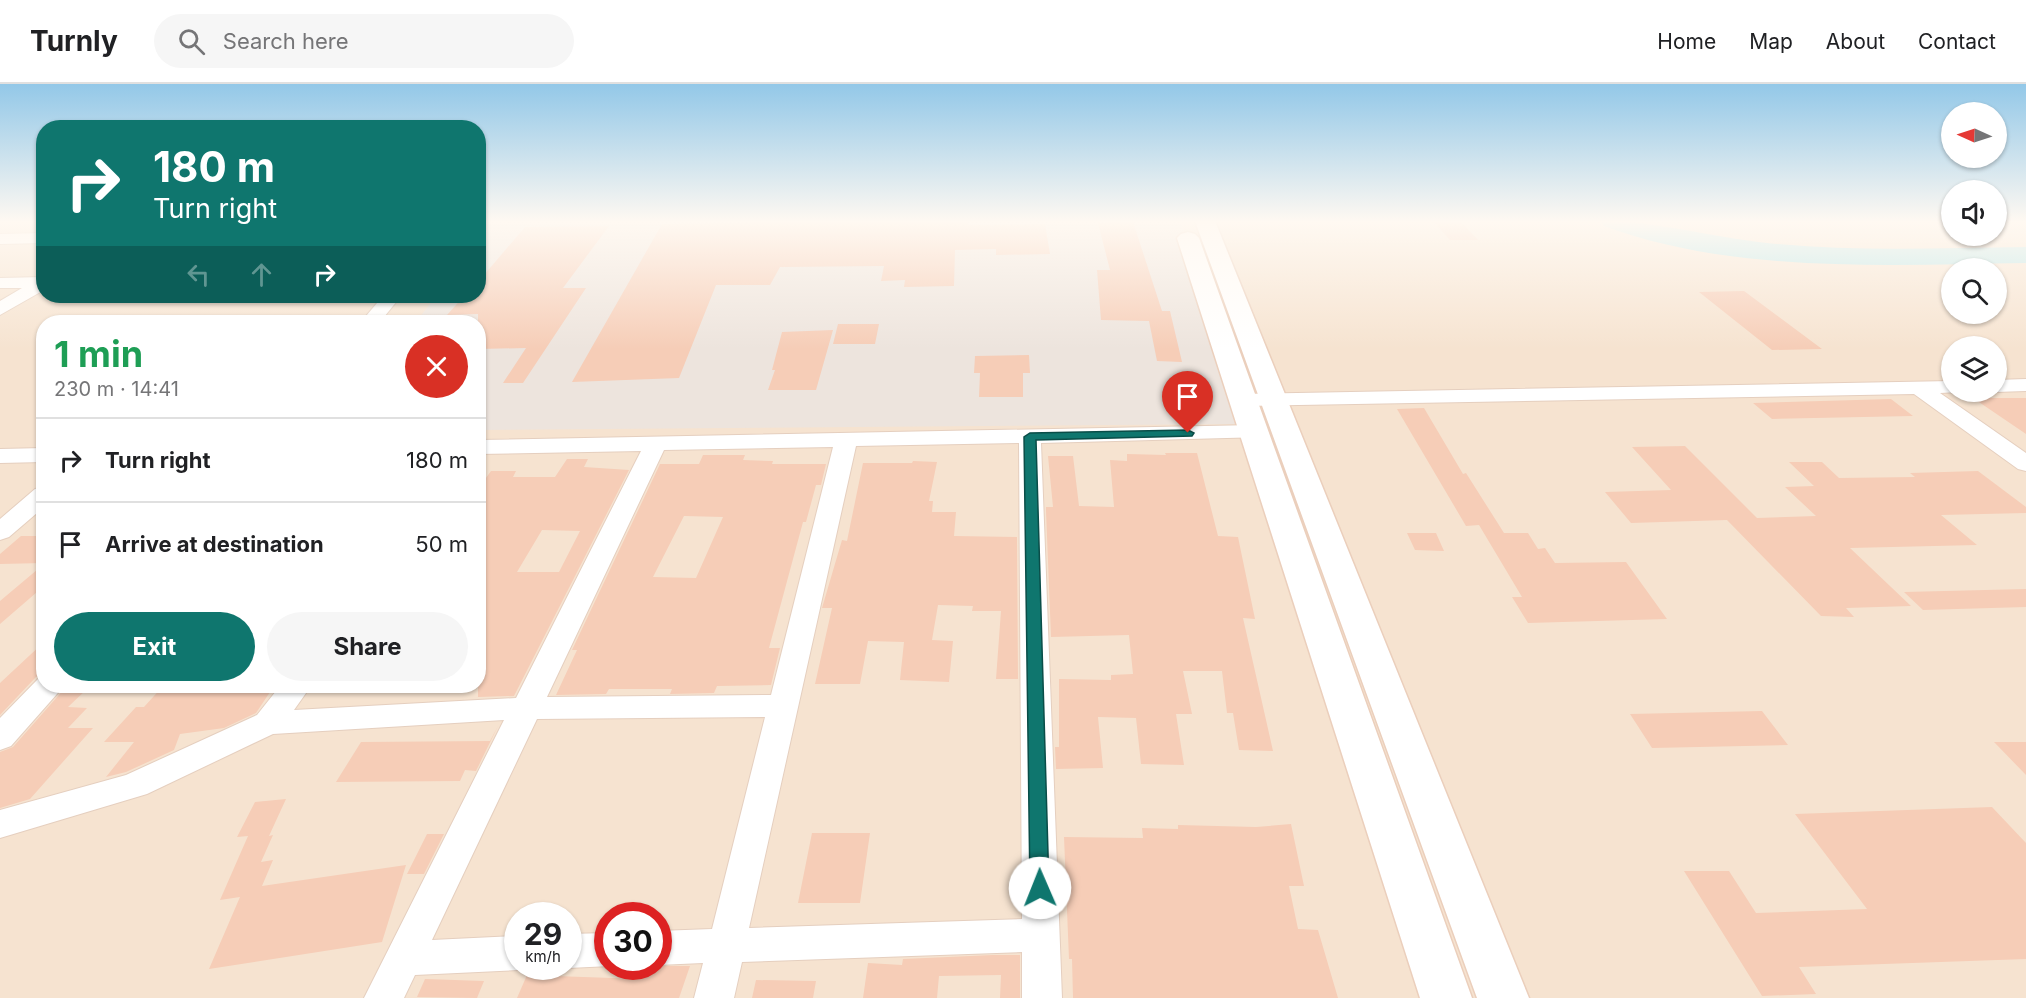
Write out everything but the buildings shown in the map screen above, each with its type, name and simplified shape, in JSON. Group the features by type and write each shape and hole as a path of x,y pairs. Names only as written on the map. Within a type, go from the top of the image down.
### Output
{"street":[{"path":"1199,264 1257,410 1503,998"},
{"path":"1217,264 1257,410 1446,998"},
{"path":"0,283 36,282"},
{"path":"0,309 36,286"},
{"path":"376,315 386,303"},
{"path":"2007,386 2026,385"},
{"path":"486,447 1030,437 1257,410 1941,387"},
{"path":"1919,388 2026,464"},
{"path":"1030,437 1042,998"},
{"path":"714,998 785,706 846,440"},
{"path":"384,998 656,444"},
{"path":"0,456 36,455"},
{"path":"0,532 36,501"},
{"path":"0,738 42,693"},
{"path":"268,723 291,693"},
{"path":"0,824 135,785 268,723 528,708 785,706"},
{"path":"672,947 1040,935"},
{"path":"403,958 504,954"}],"shaded area":[{"path":"0,264 36,264 36,303 486,303 486,264 1941,264 1941,324 2007,324 2007,264 2026,264 2026,998 0,998"},
{"path":"486,264 1194,264 1246,424 486,430 486,315 421,315 431,303 486,303"}],"route":[{"path":"1040,888 1030,437 1188,433"}]}
